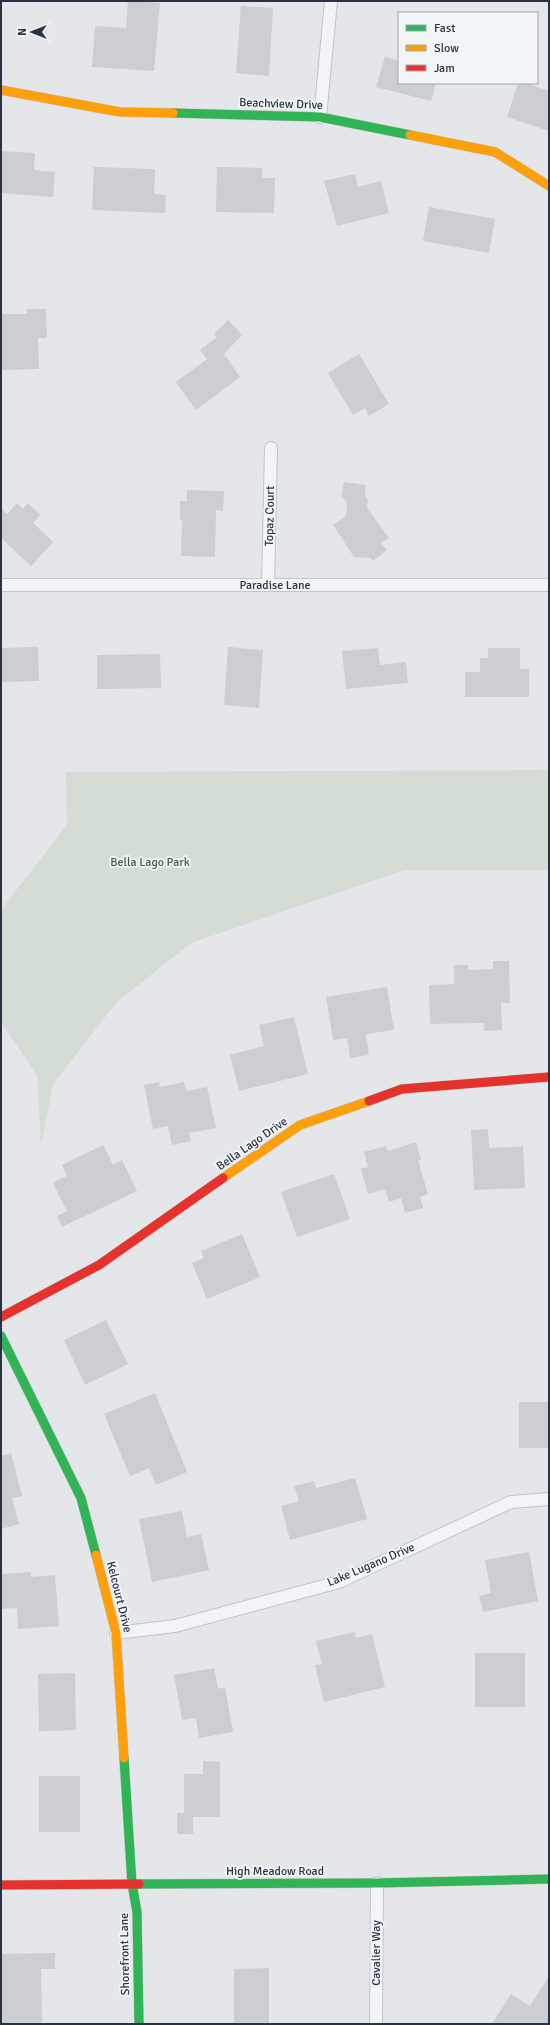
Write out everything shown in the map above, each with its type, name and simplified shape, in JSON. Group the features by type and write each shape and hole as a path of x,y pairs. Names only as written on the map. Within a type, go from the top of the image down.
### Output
{"street":[{"path":"320,116 331,1"},
{"name":"Beachview Drive","path":"1,90 120,112 320,116 495,152 549,186"},
{"name":"Topaz Court","path":"268,585 271,448"},
{"name":"Paradise Lane","path":"1,585 549,585"},
{"name":"Bella Lago Drive","path":"1,1317 99,1265 300,1125 402,1089 549,1077"},
{"name":"Kelcourt Drive","path":"1,1336 81,1498 116,1634 132,1884"},
{"name":"Lake Lugano Drive","path":"116,1634 175,1626 339,1582 511,1502 549,1499"},
{"name":"High Meadow Road","path":"1,1885 377,1883 549,1879"},
{"name":"Cavalier Way","path":"376,2024 377,1883"},
{"name":"Shorefront Lane","path":"132,1884 137,1912 139,2024"}],"green space":[{"name":"Bella Lago Park","path":"549,770 549,870 404,870 191,943 117,1002 53,1084 41,1146 37,1075 1,1022 1,910 67,825 66,772"}],"building":[{"path":"128,1 160,3 154,71 92,67 95,26 126,28"},
{"path":"241,6 273,8 269,76 236,73"},
{"path":"385,57 398,61 398,84 436,84 431,101 376,87"},
{"path":"518,84 528,84 549,91 549,131 507,117"},
{"path":"1,151 35,153 34,170 55,172 53,197 1,193"},
{"path":"94,167 155,169 154,194 166,195 165,213 92,210"},
{"path":"217,167 262,168 262,178 275,178 274,213 216,212"},
{"path":"355,174 358,187 381,181 389,213 337,226 324,181"},
{"path":"429,207 495,219 489,253 423,241"},
{"path":"27,309 46,309 47,338 38,338 39,369 1,370 1,314 27,314"},
{"path":"228,320 242,335 224,354 240,377 196,410 176,382 207,359 200,350 217,337 214,334"},
{"path":"359,354 389,404 369,416 365,408 353,415 328,373"},
{"path":"344,482 366,485 365,496 368,500 367,508 389,538 381,543 387,550 373,561 371,558 354,557 333,525 346,516 347,503 342,496"},
{"path":"187,490 224,491 223,511 216,510 215,557 181,556 182,520 180,520 180,501 187,501"},
{"path":"17,503 23,509 28,503 40,515 33,523 53,542 31,566 1,538 1,509 7,514"},
{"path":"38,647 39,681 1,682 1,648"},
{"path":"228,647 263,650 259,708 224,705"},
{"path":"378,648 380,665 406,662 408,683 346,689 342,651"},
{"path":"488,648 520,648 520,669 529,669 529,697 465,697 465,672 480,672 480,658 488,658"},
{"path":"160,654 161,688 97,689 97,655"},
{"path":"493,961 509,961 510,1003 501,1003 502,1030 484,1031 484,1023 430,1024 429,985 454,984 454,965 468,965 468,970 493,969"},
{"path":"387,987 394,1030 366,1034 369,1055 350,1058 347,1038 333,1040 326,997"},
{"path":"294,1017 308,1074 239,1091 230,1055 264,1046 259,1025"},
{"path":"159,1082 160,1087 184,1082 186,1091 207,1087 216,1128 189,1133 191,1141 172,1145 168,1126 153,1129 144,1085"},
{"path":"488,1129 489,1148 523,1146 525,1188 474,1190 471,1130"},
{"path":"416,1142 421,1160 418,1161 428,1194 420,1197 423,1208 405,1213 401,1198 389,1202 385,1189 368,1194 361,1169 368,1167 364,1152 386,1146 388,1151"},
{"path":"103,1145 113,1165 122,1160 137,1191 62,1227 57,1216 67,1211 53,1183 67,1176 62,1165"},
{"path":"334,1174 350,1219 297,1237 281,1192"},
{"path":"242,1234 260,1277 207,1299 192,1263 204,1258 201,1251"},
{"path":"106,1320 128,1364 85,1385 64,1340"},
{"path":"155,1393 187,1472 156,1485 149,1468 130,1476 104,1414"},
{"path":"519,1402 549,1402 549,1448 519,1448"},
{"path":"11,1453 22,1496 12,1498 19,1524 1,1529 1,1456"},
{"path":"355,1478 367,1519 290,1540 281,1506 299,1501 294,1486 314,1481 316,1488"},
{"path":"182,1511 187,1537 201,1534 209,1570 152,1582 139,1519"},
{"path":"529,1552 538,1601 483,1612 479,1596 491,1593 485,1560"},
{"path":"31,1572 31,1577 55,1575 59,1626 18,1629 17,1608 1,1609 1,1574"},
{"path":"355,1632 356,1638 372,1634 385,1687 324,1702 315,1665 322,1664 316,1641"},
{"path":"475,1653 525,1653 525,1707 475,1707"},
{"path":"214,1668 218,1689 225,1687 233,1732 199,1738 196,1718 182,1720 174,1675"},
{"path":"75,1673 76,1730 39,1731 38,1674"},
{"path":"203,1761 220,1762 220,1817 193,1817 193,1834 177,1834 177,1813 184,1813 184,1774 203,1774"},
{"path":"39,1776 80,1776 80,1832 39,1832"},
{"path":"55,1953 55,1969 41,1969 42,2024 1,2024 1,1954"},
{"path":"269,1968 269,2024 234,2024 234,1969"},
{"path":"549,1976 549,2024 492,2024 511,1994 530,2006"}],"traffic: fast":[{"path":"173,113 320,117 410,135"},
{"path":"1,1336 81,1498 96,1555"},
{"path":"124,1758 132,1884 137,1912 139,2024"},
{"path":"139,1884 377,1883 549,1879"}],"traffic: slow":[{"path":"1,90 120,112 173,113"},
{"path":"410,135 495,152 549,186"},
{"path":"223,1178 300,1125 369,1101"},
{"path":"96,1555 116,1633 124,1758"}],"traffic: jam":[{"path":"369,1101 402,1089 549,1077"},
{"path":"1,1317 99,1265 223,1178"},
{"path":"1,1885 139,1884"}]}
